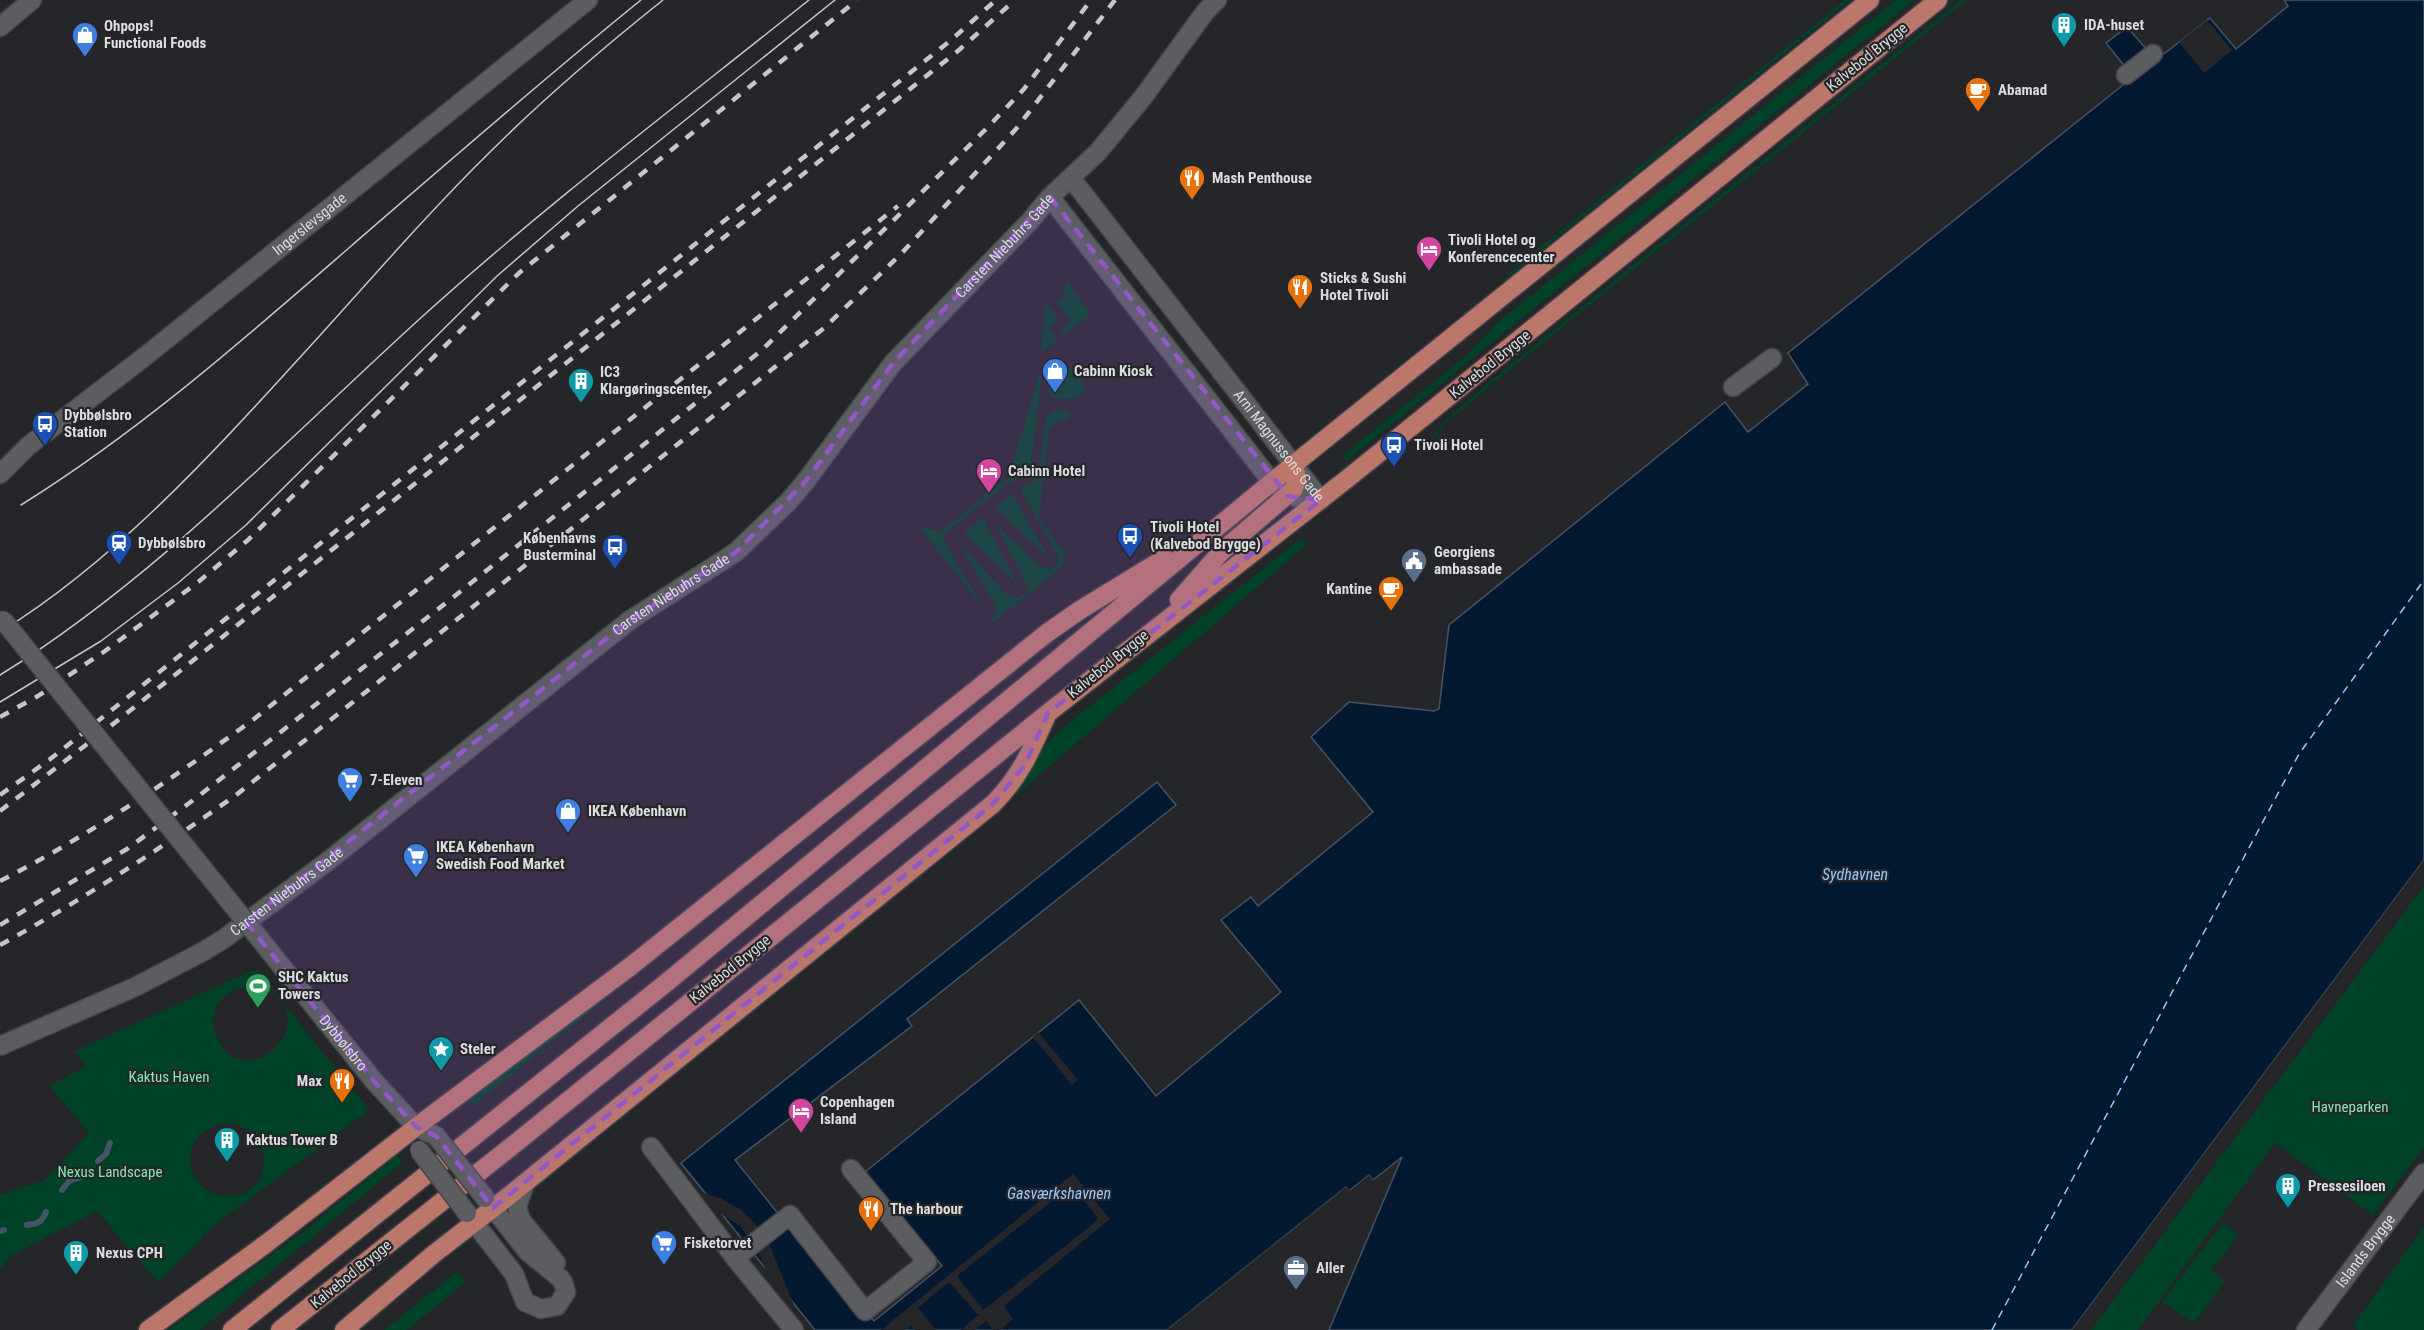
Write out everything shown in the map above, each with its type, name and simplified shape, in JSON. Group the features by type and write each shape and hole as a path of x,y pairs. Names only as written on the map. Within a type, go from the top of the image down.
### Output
{"main road":[{"name":"Kalvebod Brygge","path":"232,1330 657,990 1272,482 1870,0"},
{"name":"Kalvebod Brygge","path":"280,1330 526,1135 1047,713 1321,500 1938,0"},
{"path":"1160,623 1209,564 1294,489 1297,478 1294,465"},
{"path":"148,1330 267,1243 416,1127 631,966 1047,633 1116,587 1216,529"},
{"path":"344,1330 471,1217 489,1203 525,1183 993,804 1016,779 1025,765 1047,713"}],"street":[{"path":"0,27 33,0"},
{"name":"Ingerslevsgade","path":"0,474 27,446 152,350 588,0"},
{"name":"Carsten Niebuhrs Gade","path":"0,1046 136,986 225,938 328,861 630,620 736,552 799,488 893,363 1030,221 1050,197 1105,144 1144,96 1205,12 1218,0"},
{"path":"2126,75 2153,54"},
{"name":"Arni Magnussons Gade","path":"1071,178 1321,500"},
{"name":"Arni Magnussons Gade","path":"1050,197 1272,482 1288,496 1304,500 1321,500"},
{"path":"1732,387 1772,357"},
{"name":"Ingerslevsgade","path":"0,457 27,446"},
{"name":"Dybbølsbro","path":"1,615 374,1081 416,1127 436,1136 528,1252 563,1282"},
{"path":"416,1127 419,1149 514,1274 522,1297 529,1305 541,1309 557,1306 566,1292 557,1264 521,1220 517,1207 525,1183"},
{"path":"651,1147 740,1253 794,1330"},
{"path":"740,1253 790,1215 865,1311 927,1262 851,1168"},
{"name":"Islands Brygge","path":"2307,1330 2424,1173"}],"highlighted area":[{"path":"1050,197 1288,496 1321,500 1048,713 1025,765 993,804 493,1208 436,1136 416,1127 374,1081 246,922 630,620 736,552 805,482 893,363"}],"green space":[{"path":"1845,0 1850,0 1509,276 1507,274"},
{"path":"1896,0 1914,0 1346,461 1342,456 1466,356 1497,323"},
{"path":"1961,0 1967,0 1449,420 1422,452 1421,450 1448,418 1493,379"},
{"path":"1068,283 1091,314 1065,334 1060,329 1071,321 1057,302 1067,295 1062,288"},
{"path":"1045,302 1059,320 1050,328 1058,340 1041,353"},
{"path":"1063,366 1075,372 1084,384 1085,392 1078,398 1055,399 1050,396 1053,379"},
{"path":"1041,368 1030,472 1007,484 945,533 943,539 985,610 919,527 941,531 1005,480 1007,482"},
{"path":"1056,410 1066,410 1071,414 1065,421 1057,422 1049,428 1039,519 1065,552 1064,565 993,623 990,619 994,617 996,607 958,542 1007,595 1013,597 1027,592 1027,585 995,523 1043,568 1049,569 1057,565 1059,558 1020,489 1033,482 1039,474 1046,417"},
{"path":"1012,494 1049,558 995,508"},
{"path":"983,518 1018,585 964,533"},
{"path":"1302,538 1307,544 1015,796 1042,749 1065,726"},
{"name":"Havneparken","path":"2424,886 2424,1147 2373,1215 2275,1143 2138,1330 2091,1330"},
{"name":"Kaktus Haven","path":"256,969 369,1110 205,1232 200,1241 158,1282 97,1211 12,1255 0,1269 0,1195 45,1180 89,1133 50,1086 86,1066 75,1051","holes":["255,985 278,998 287,1014 286,1031 277,1046 263,1056 247,1061 230,1055 217,1038 213,1027 213,1017 220,1001 227,995 235,990","232,1123 249,1131 259,1143 264,1156 263,1170 258,1182 248,1191 235,1196 218,1195 207,1190 196,1179 190,1155 197,1139 204,1132 212,1127"]},
{"path":"632,978 474,1105 469,1098 555,1031"},
{"path":"397,1155 403,1162 200,1330 168,1330 306,1230"},
{"path":"2223,1223 2239,1235 2211,1270 2225,1281 2194,1323 2162,1302"},
{"path":"2424,1226 2424,1330 2358,1330 2353,1326"},
{"path":"458,1271 466,1282 407,1330 384,1330"}],"water":[{"name":"Sydhavnen","path":"2284,0 2424,0 2424,860 2072,1330 1329,1330 1402,1157 1373,1180 1369,1175 1349,1191 1346,1187 1167,1330 815,1330 681,1163 1157,782 1176,805 907,1019 912,1026 735,1160 861,1317 867,1314 874,1321 942,1266 865,1172 1079,1000 1156,1096 1281,992 1221,920 1251,897 1258,906 1373,812 1311,737 1349,702 1434,711 1439,709 1449,625 1725,402 1748,432 1808,384 1788,353 2133,77 2106,43 2127,27 2156,60 2210,18 2236,49 2288,6"}],"pier":[{"path":"2207,20 2232,50 2204,73 2179,42"},
{"path":"2424,860 2424,865 2075,1330 2072,1330"},
{"path":"1038,1032 1078,1080 1072,1085 1033,1037"},
{"path":"1073,1174 1110,1219 1004,1306 1013,1319 1000,1330 993,1330 986,1321 975,1330 961,1330 978,1315 949,1282 918,1308 936,1330 915,1330 911,1325 905,1330 881,1330","holes":["1068,1188 1075,1189 1097,1217 1097,1221 983,1310 957,1276"]},
{"path":"1369,1175 1373,1180 1370,1182 1369,1179 1351,1194 1346,1191 1171,1330 1167,1330 1346,1187 1350,1191"},
{"path":"701,1192 720,1198 740,1209 756,1224 769,1243 796,1311 768,1276 757,1249 740,1226 716,1211"}],"waterway":[{"path":"98,1161 106,1154 110,1143"},
{"path":"62,1190 69,1181 81,1177"},
{"path":"27,1225 39,1222 46,1212"},
{"path":"0,1231 4,1230"}],"ferry route":[{"path":"1992,1330 2299,754 2424,580"}],"tram line":[{"path":"21,505 108,446 190,383 531,91 641,0"},
{"path":"0,632 44,603 86,570 167,498 205,460 467,175 553,93 663,0"},
{"path":"0,675 58,637 167,551 471,274 614,155 809,0"},
{"path":"0,702 101,641 178,583 246,525 497,276 578,206 835,0"}],"railway":[{"path":"0,717 38,696 105,651 197,583 248,540 519,273 857,0"},
{"path":"0,795 49,760 950,41 996,0"},
{"path":"0,811 117,721 959,50 1015,0"},
{"path":"0,925 127,849 196,798 451,599 762,350 1024,89 1091,0"},
{"path":"0,945 120,873 236,795 824,328 901,254 1016,129 1115,0"},
{"path":"0,881 66,845 130,805 254,719 898,206"}],"place":[{"name":"IDA-huset","path":"2064,48"},
{"name":"Ohpops! Functional Foods","path":"85,58"},
{"name":"Abamad","path":"1978,113"},
{"name":"Mash Penthouse","path":"1192,201"},
{"name":"Tivoli Hotel og Konferencecenter","path":"1429,272"},
{"name":"Sticks & Sushi Hotel Tivoli","path":"1300,310"},
{"name":"Cabinn Kiosk","path":"1055,394"},
{"name":"IC3 Klargøringscenter","path":"581,404"},
{"name":"Dybbølsbro Station","path":"45,447"},
{"name":"Tivoli Hotel","path":"1394,468"},
{"name":"Cabinn Hotel","path":"989,494"},
{"name":"Tivoli Hotel (Kalvebod Brygge)","path":"1130,559"},
{"name":"Dybbølsbro","path":"119,566"},
{"name":"Københavns Busterminal","path":"615,570"},
{"name":"Georgiens ambassade","path":"1414,584"},
{"name":"Kantine","path":"1391,612"},
{"name":"7-Eleven","path":"350,803"},
{"name":"IKEA København","path":"568,834"},
{"name":"IKEA København Swedish Food Market","path":"416,879"},
{"name":"SHC Kaktus Towers","path":"258,1009"},
{"name":"Steler","path":"441,1072"},
{"name":"Max","path":"342,1104"},
{"name":"Copenhagen Island","path":"801,1134"},
{"name":"Kaktus Tower B","path":"227,1163"},
{"name":"Pressesiloen","path":"2288,1209"},
{"name":"The harbour","path":"871,1232"},
{"name":"Fisketorvet","path":"664,1266"},
{"name":"Nexus CPH","path":"76,1276"},
{"name":"Aller","path":"1296,1291"}],"park label":[{"name":"Nexus Landscape","path":"110,1172"}],"water label":[{"name":"Gasværkshavnen","path":"1059,1193"}]}
